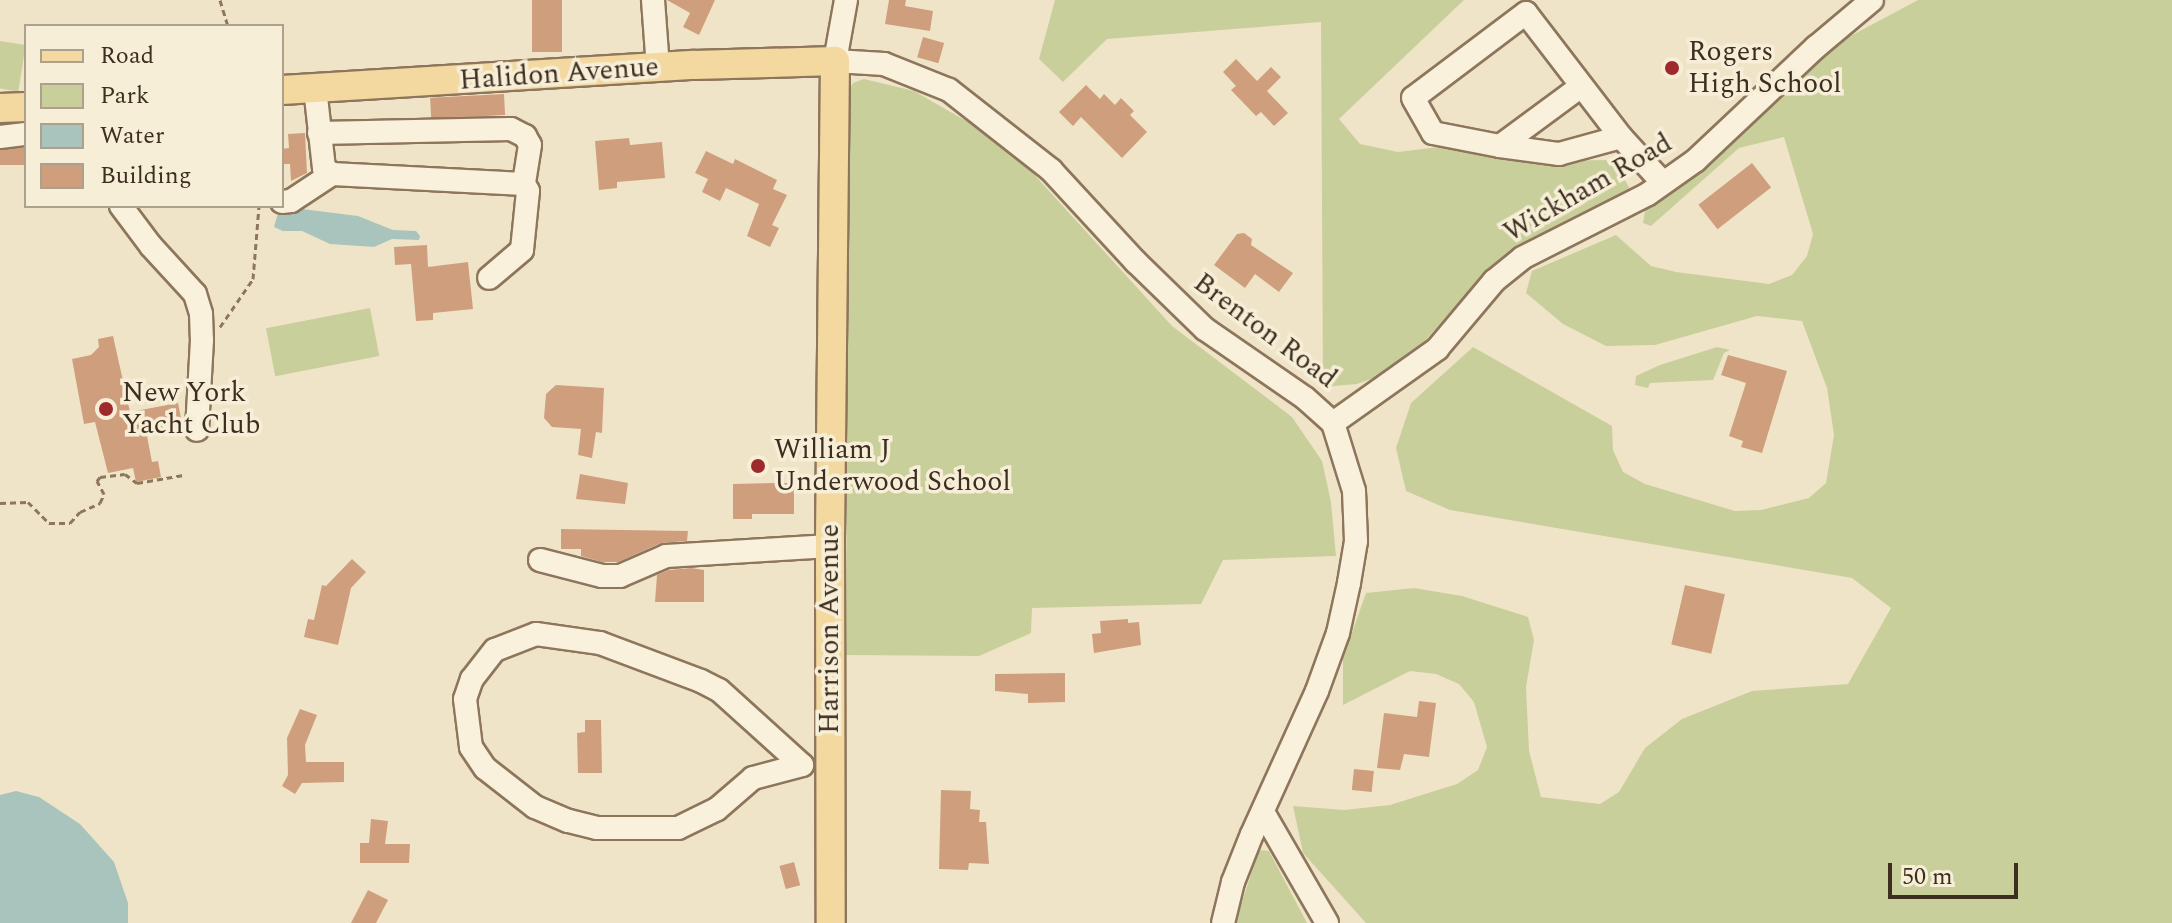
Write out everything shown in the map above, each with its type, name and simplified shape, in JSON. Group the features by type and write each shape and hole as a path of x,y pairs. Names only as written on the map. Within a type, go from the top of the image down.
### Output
{"main road":[{"name":"Halidon Avenue","path":"284,90 835,61"},
{"name":"Harrison Avenue","path":"831,923 816,764 830,546 835,61"},
{"path":"0,108 24,107"}],"street":[{"path":"653,0 658,68"},
{"name":"Harrison Avenue","path":"835,61 846,0"},
{"name":"Wickham Road","path":"1333,423 1437,349 1494,281 1522,258 1593,225 1663,183 1717,143 1816,47 1872,0"},
{"path":"1621,137 1559,154 1500,146 1433,133 1413,98 1526,13 1580,87 1663,183"},
{"name":"Brenton Road","path":"835,61 884,64 949,90 1051,170 1136,262 1205,329 1305,398 1333,423 1354,491 1356,541 1352,571 1338,633 1317,691 1233,882 1223,923"},
{"path":"1500,146 1580,87"},
{"path":"315,88 324,168 332,174 524,184"},
{"path":"319,133 511,129 525,136 530,145 524,184 528,191 522,250 489,278"},
{"path":"0,137 24,134"},
{"path":"284,202 291,201 332,174"},
{"path":"122,208 128,220 195,294 201,314 202,340 197,430"},
{"path":"540,560 602,576 620,576 666,556 830,546"},
{"path":"536,634 568,636 600,643 710,685 816,764 753,778 717,809 678,828 597,828 568,821 535,807 485,768 471,747 465,699 482,664 505,643 536,634"},
{"path":"1263,812 1327,923"}],"path":[{"path":"220,0 227,24"},
{"path":"202,340 213,336 253,279 259,208"},
{"path":"0,503 28,502 49,523 70,523 80,512 100,503 104,494 97,481 100,477 125,474 137,483 183,475"}],"green space":[{"path":"1055,0 1464,0 1339,119 1360,144 1398,152 1455,145 1547,161 1607,160 1618,168 1630,189 1563,222 1491,267 1414,353 1382,375 1357,384 1323,387 1321,22 1107,39 1063,82 1039,59"},
{"path":"1918,0 2172,0 2172,923 1366,923 1303,853 1293,806 1344,810 1390,805 1457,784 1478,770 1487,747 1474,702 1459,684 1436,674 1410,671 1343,705 1343,658 1366,593 1414,588 1462,596 1528,617 1534,640 1526,687 1529,751 1541,797 1600,804 1619,792 1645,748 1682,719 1752,691 1848,684 1891,608 1852,578 1450,510 1406,491 1396,448 1411,403 1473,347 1612,426 1613,450 1623,472 1645,484 1735,511 1761,510 1809,498 1826,483 1834,435 1827,388 1802,321 1757,316 1655,345 1606,346 1563,324 1526,293 1532,271 1616,235 1651,266 1676,272 1769,284 1792,275 1807,256 1813,234 1784,137 1739,148 1651,226 1643,223 1645,211 1751,124 1830,47"},
{"path":"0,41 24,45 18,91 0,89"},
{"path":"864,79 914,91 973,125 1030,170 1172,326 1292,417 1322,461 1331,502 1336,556 1223,560 1201,604 1032,608 1031,633 979,656 846,655 848,92 853,83"},
{"path":"370,308 379,356 275,376 266,328"},
{"path":"1717,347 1730,350 1724,353 1713,380 1650,383 1648,388 1635,385 1636,376"},
{"path":"1259,850 1269,851 1307,923 1235,923"}],"water":[{"path":"294,208 358,216 393,230 416,231 420,236 419,240 392,239 374,247 330,244 302,231 283,231 274,227 278,213"},
{"path":"16,791 39,797 80,824 114,862 128,903 128,923 0,923 0,795"}],"building":[{"path":"532,0 562,0 562,52 532,52"},
{"path":"667,0 715,0 699,35 683,27 690,13"},
{"path":"889,0 906,0 905,6 933,11 930,31 885,24"},
{"path":"923,37 944,43 938,63 917,57"},
{"path":"1236,59 1257,81 1271,67 1281,77 1267,91 1288,113 1274,126 1261,112 1256,116 1231,90 1236,86 1223,72"},
{"path":"1086,85 1100,99 1104,94 1115,105 1121,98 1134,111 1130,115 1147,132 1122,158 1081,117 1073,126 1059,112"},
{"path":"504,94 505,115 431,119 430,98"},
{"path":"305,133 307,173 291,181 290,164 284,164 284,149 289,148 288,134"},
{"path":"629,138 630,145 662,142 665,178 617,182 617,188 599,190 595,141"},
{"path":"0,148 24,148 24,165 0,165"},
{"path":"706,151 733,164 735,159 777,180 773,189 787,195 772,225 779,228 770,247 747,236 759,204 726,188 720,201 702,192 708,179 695,173"},
{"path":"1752,163 1771,187 1718,229 1698,205"},
{"path":"1244,233 1252,239 1251,245 1293,273 1279,292 1255,274 1245,288 1214,265 1237,234"},
{"path":"427,245 428,267 468,262 473,309 433,313 433,320 416,321 411,264 395,265 394,247"},
{"name":"New York Yacht Club","path":"113,336 130,412 178,403 183,428 147,436 152,462 158,461 161,477 136,482 133,468 108,473 95,422 84,424 72,359 91,355 99,347 98,339"},
{"path":"1728,355 1787,371 1762,453 1741,447 1743,441 1729,436 1746,383 1721,375"},
{"path":"556,385 604,388 602,433 596,432 592,458 578,455 581,429 552,427 544,418 546,394"},
{"path":"580,474 628,483 625,504 576,499"},
{"path":"794,483 794,514 752,514 752,519 733,519 733,484"},
{"path":"561,529 688,531 687,541 661,543 618,562 602,562 581,556 581,549 561,549"},
{"path":"352,559 366,572 351,588 338,645 304,637 308,619 314,620 322,585 326,586"},
{"path":"669,570 704,570 704,602 655,602 657,575"},
{"path":"1685,585 1725,594 1711,654 1671,644"},
{"path":"1128,619 1128,623 1139,622 1141,645 1094,653 1092,634 1101,633 1100,621"},
{"path":"1065,673 1065,702 1028,703 1028,694 995,691 995,674"},
{"path":"1419,701 1436,703 1429,757 1404,754 1400,770 1377,768 1384,713 1417,717"},
{"path":"300,709 317,715 305,745 306,762 344,762 344,782 302,783 295,794 282,786 288,775 287,738"},
{"path":"585,720 601,720 602,773 578,773 577,733 585,732"},
{"path":"1354,769 1374,771 1372,792 1352,790"},
{"path":"941,790 971,791 970,809 980,810 979,822 986,822 989,864 969,863 968,870 939,869"},
{"path":"371,819 388,821 385,844 410,844 409,863 360,863 360,843 369,843"},
{"path":"794,862 800,885 786,889 780,866"},
{"path":"368,890 388,900 376,923 351,923"}],"place":[{"name":"Rogers High School","path":"1672,68"},
{"name":"New York Yacht Club","path":"106,409"},
{"name":"William J Underwood School","path":"758,466"}]}
